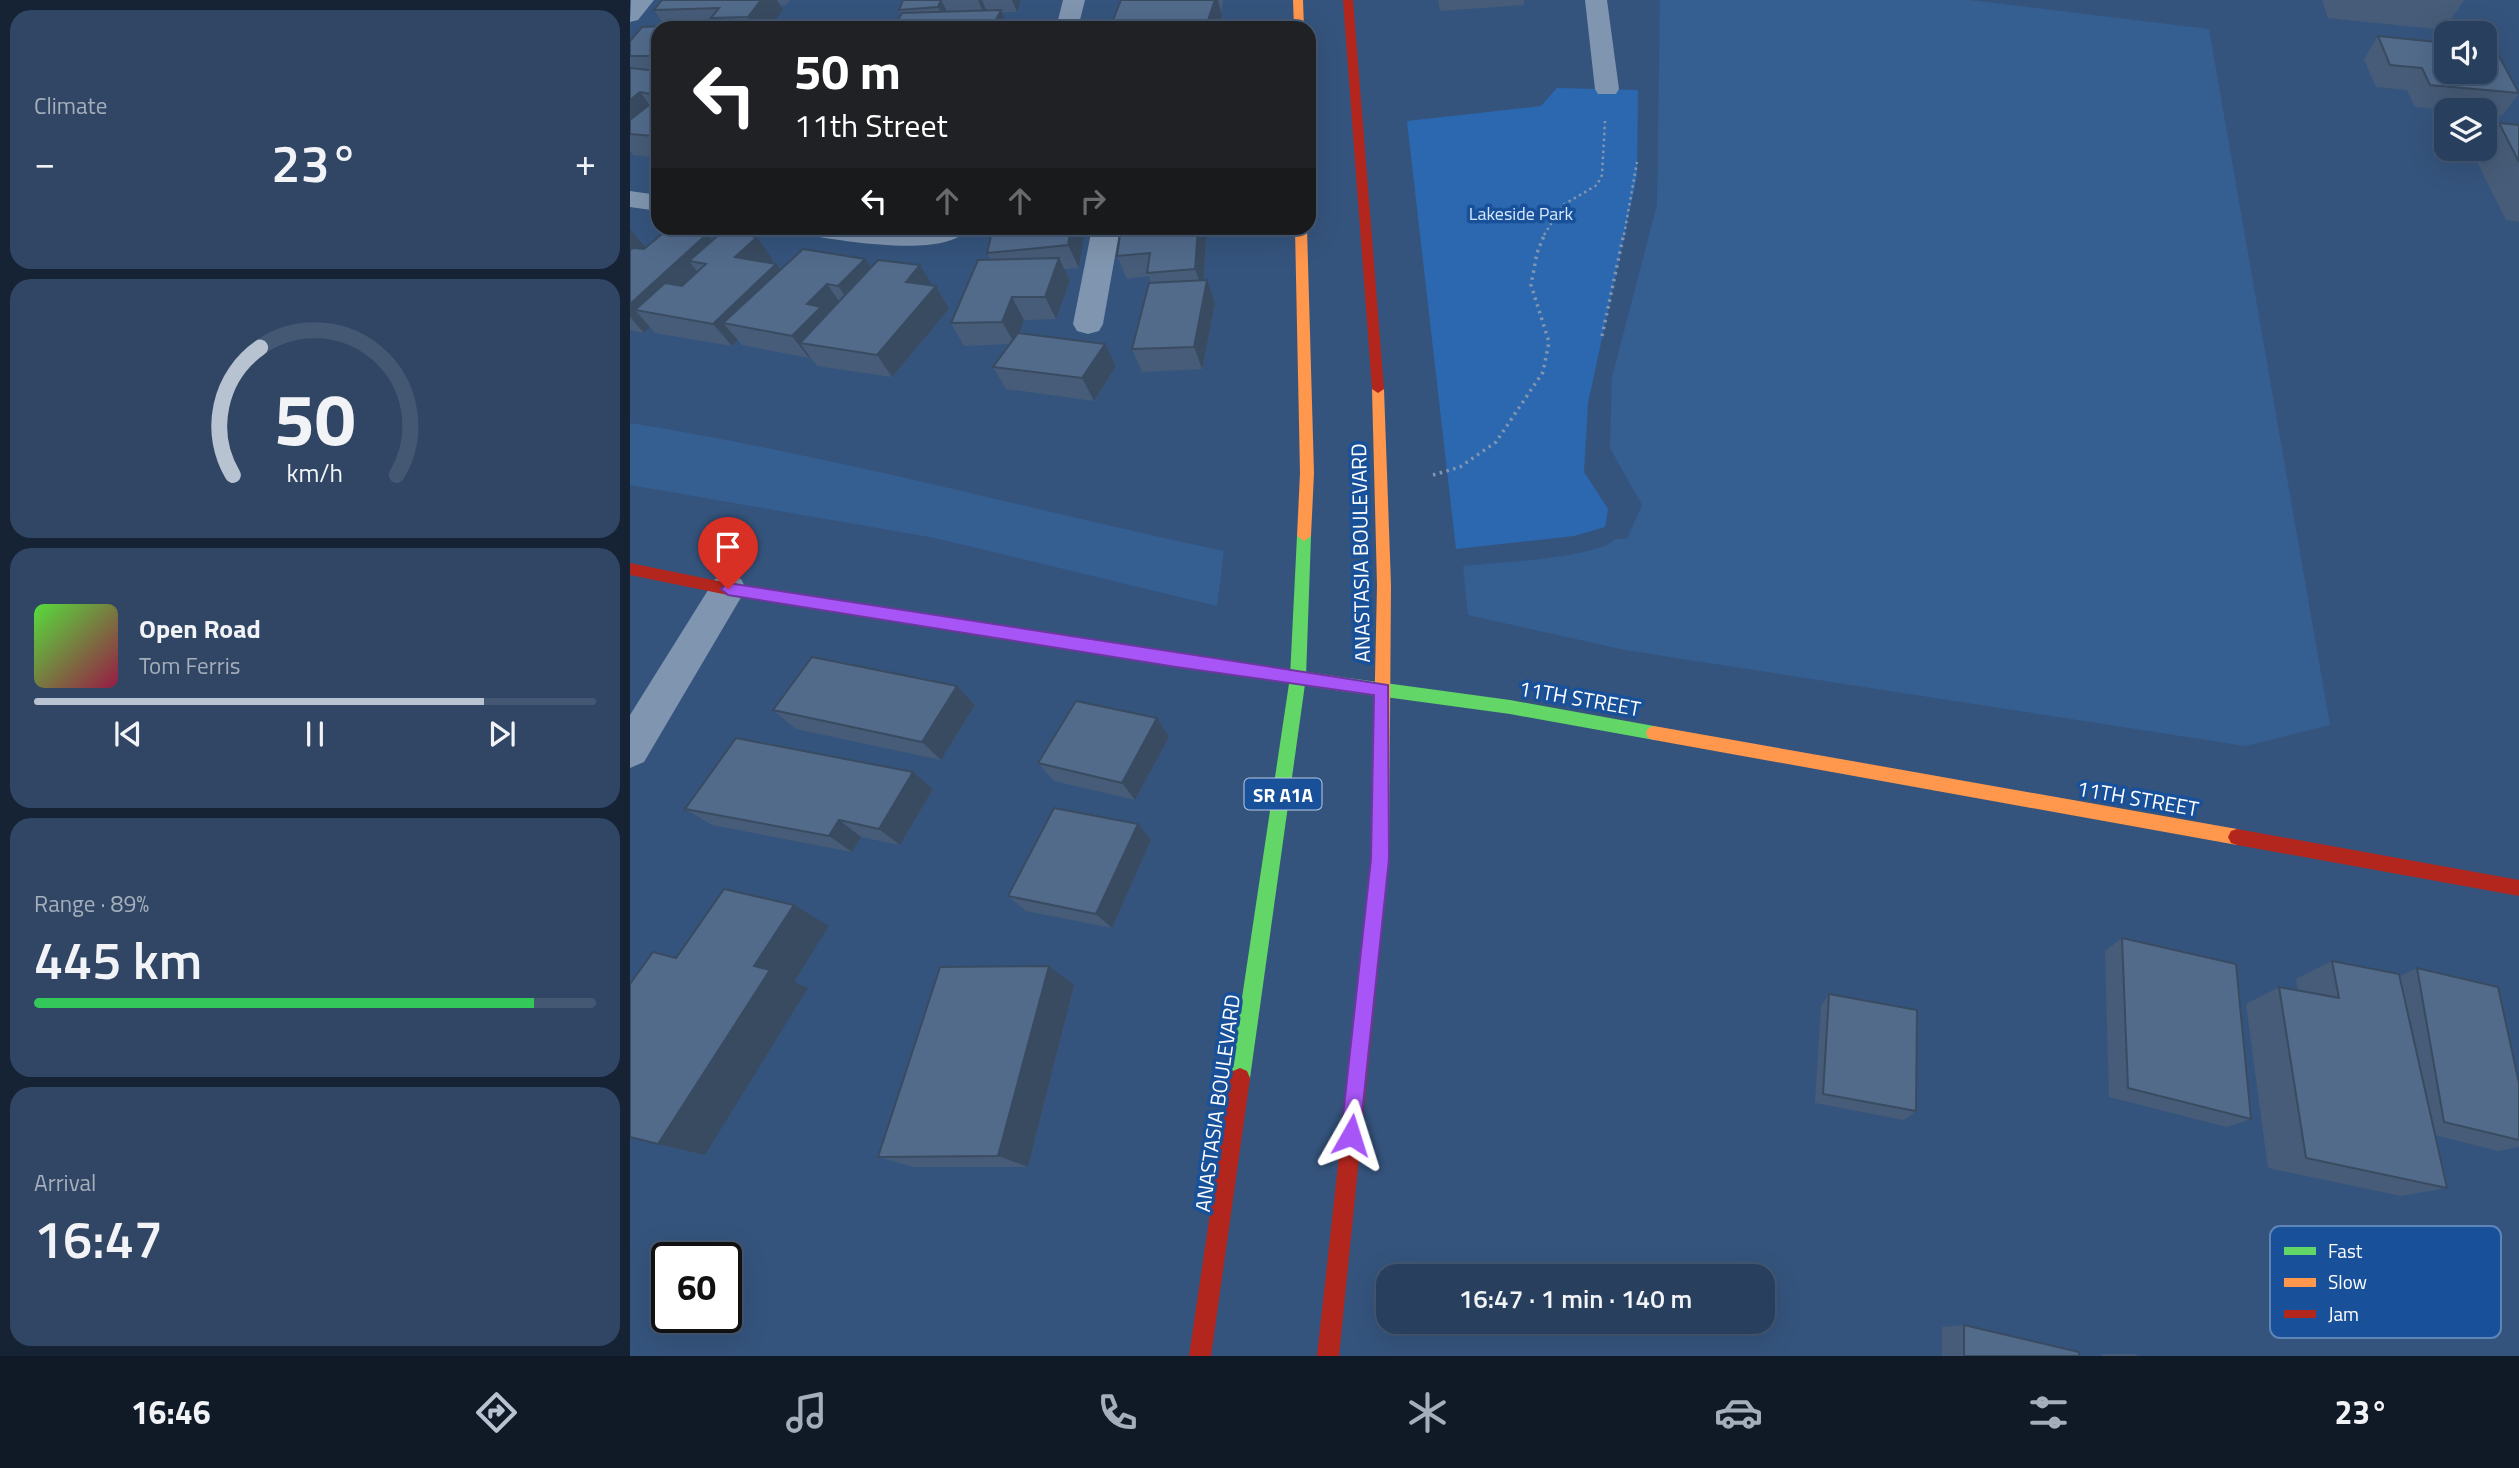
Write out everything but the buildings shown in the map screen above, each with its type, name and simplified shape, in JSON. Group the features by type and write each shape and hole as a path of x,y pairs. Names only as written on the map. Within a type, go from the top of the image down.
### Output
{"main road":[{"path":"1298,0 1298,21"},
{"name":"ANASTASIA BOULEVARD","path":"1328,1356 1380,859 1384,585 1378,380 1348,0"},
{"name":"ANASTASIA BOULEVARD","path":"1200,1356 1298,677 1307,473 1301,235"},
{"name":"11TH STREET","path":"630,569 728,589 1382,690 1510,707 2519,888"}],"street":[{"path":"630,15 643,0"},
{"path":"1069,21 1074,0"},
{"path":"1596,0 1607,89"},
{"path":"630,199 651,202"},
{"path":"860,235 937,235"},
{"path":"1088,324 1105,235"},
{"path":"630,750 728,589"}],"path":[{"path":"1433,475 1460,467 1496,442 1543,372 1549,342 1531,285 1532,274 1549,223 1563,205 1597,185 1602,175 1607,89"},
{"path":"1602,336 1637,177 1637,162"}],"green space":[{"name":"Lakeside Park","path":"1557,88 1638,90 1637,176 1588,403 1584,472 1608,509 1605,527 1574,536 1456,549 1407,121 1541,106"}],"shaded area":[{"path":"1660,0 1970,0 2209,29 2330,725 2245,746 1625,650 1468,615 1463,566 1568,555 1589,551 1615,539 1627,539 1642,505 1610,448 1612,377 1657,205"},
{"path":"630,423 854,466 1224,551 1217,606 935,538 630,485"}],"traffic: fast":[{"path":"1240,1078 1298,677 1304,536"},
{"path":"1341,684 1510,707 1654,733"}],"traffic: slow":[{"path":"1298,0 1299,21"},
{"path":"1301,235 1307,473 1304,536"},
{"path":"1375,910 1380,859 1384,585 1378,389"},
{"path":"980,630 1341,684"},
{"path":"1654,733 2237,837"}],"traffic: jam":[{"path":"1348,0 1378,389"},
{"path":"630,569 728,589 980,630"},
{"path":"2237,837 2519,888"},
{"path":"1328,1356 1375,910"},
{"path":"1200,1356 1240,1078"}],"route":[{"path":"728,589 960,624 1176,661 1382,690 1380,859 1351,1135"}]}
